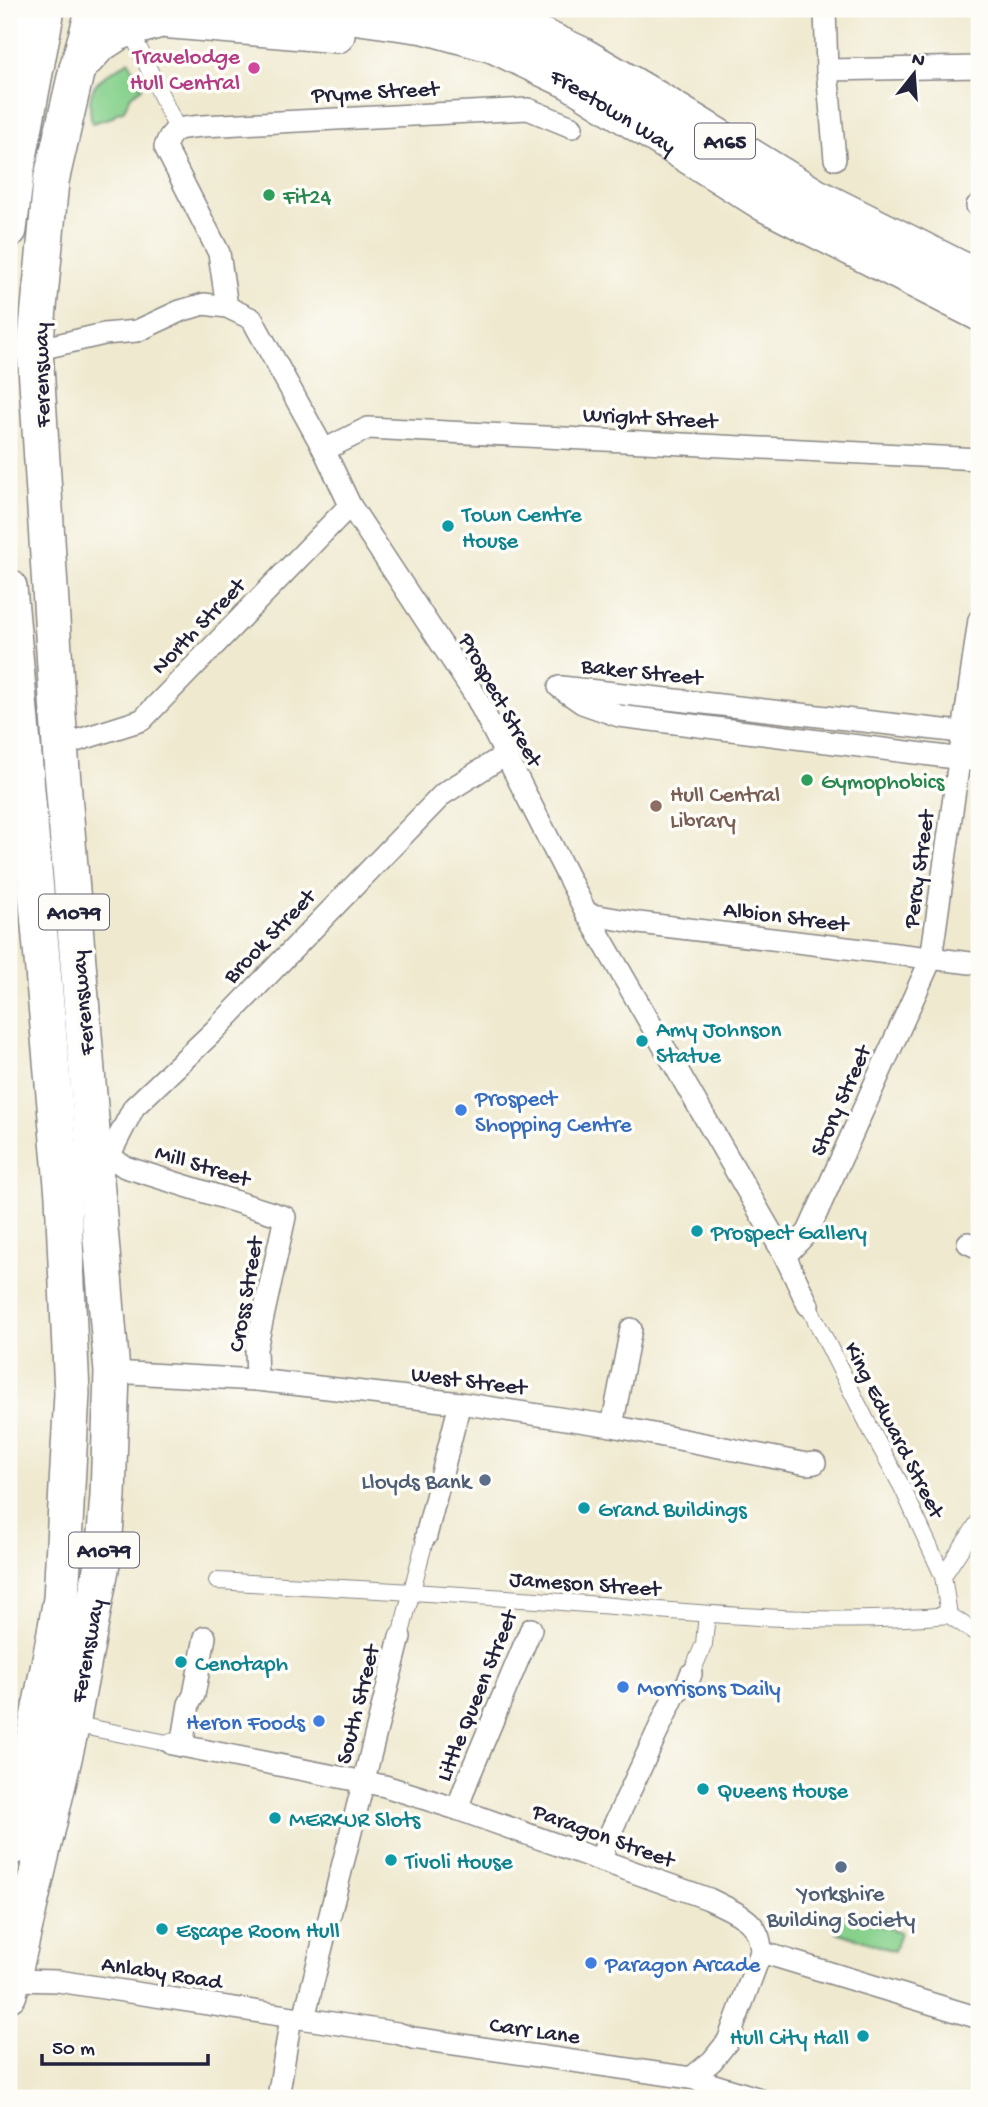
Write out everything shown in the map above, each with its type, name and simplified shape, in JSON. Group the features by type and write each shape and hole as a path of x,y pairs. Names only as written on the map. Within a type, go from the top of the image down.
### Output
{"highway":[{"path":"9,230 15,165 47,9"},
{"name":"Ferensway","path":"10,1987 72,1724 103,1558 108,1496 112,1372 102,1166 60,746 35,350 51,181 94,9"},
{"name":"Freetown Way","path":"302,9 424,26 493,44 569,81 765,204 979,313"},
{"name":"Freetown Way","path":"469,9 510,22 580,54 815,196 979,278"},
{"path":"77,69 99,45 119,32 161,20 408,42 490,60 530,62"},
{"name":"Ferensway","path":"9,587 11,640 63,1196 72,1394 61,1598 30,1759 9,1849"}],"street":[{"path":"15,165 12,99 23,9"},
{"path":"825,9 835,159"},
{"path":"35,350 104,334 137,331 180,311 204,304 227,307 219,253 165,147 168,135 177,129 130,29"},
{"path":"827,70 979,67"},
{"name":"Pryme Street","path":"177,129 528,109 572,127"},
{"name":"Prospect Street","path":"227,307 252,319 324,450 350,505 475,695 587,915 785,1256 808,1305"},
{"name":"Wright Street","path":"324,450 368,428 979,459"},
{"name":"North Street","path":"60,746 142,720 350,505"},
{"name":"Percy Street","path":"931,959 969,760 979,620"},
{"name":"Baker Street","path":"969,760 619,716 582,703 559,687 971,733"},
{"name":"Brook Street","path":"102,1166 134,1107 214,1031 443,794 505,755"},
{"name":"Albion Street","path":"587,915 979,964"},
{"name":"Story Street","path":"785,1256 808,1232 931,959"},
{"name":"Mill Street","path":"102,1166 125,1167 285,1217"},
{"name":"Cross Street","path":"257,1380 256,1349 285,1217"},
{"name":"King Edward Street","path":"808,1305 902,1487 943,1576 949,1615"},
{"path":"612,1426 631,1329"},
{"name":"West Street","path":"112,1372 257,1380 460,1403 612,1426 807,1464 815,1463"},
{"name":"South Street","path":"278,2098 297,2018 364,1782 460,1403"},
{"path":"943,1576 979,1521"},
{"name":"Jameson Street","path":"216,1581 844,1621 949,1615"},
{"name":"Little Queen Street","path":"457,1809 542,1600"},
{"path":"601,1861 607,1840 676,1692 687,1684 704,1644 707,1614"},
{"path":"949,1615 979,1634"},
{"path":"72,1724 177,1745 205,1637"},
{"name":"Paragon Street","path":"177,1745 385,1786 457,1809 709,1899 743,1916 756,1928 761,1941 761,1952"},
{"path":"691,2078 712,2061 728,2041 761,1952 979,2018"},
{"name":"Anlaby Road","path":"10,1987 58,1982 297,2018"},
{"name":"Carr Lane","path":"297,2018 397,2033 413,2038 691,2078 757,2098"}],"green space":[{"path":"129,61 142,88 131,96 123,111 92,123 90,99 96,84"},
{"path":"843,1914 900,1932 894,1951 837,1932"}],"place":[{"name":"Travelodge Hull Central","path":"254,68"},
{"name":"Fit24","path":"269,195"},
{"name":"Town Centre House","path":"448,526"},
{"name":"Gymophobics","path":"807,780"},
{"name":"Hull Central Library","path":"656,806"},
{"name":"Amy Johnson Statue","path":"642,1041"},
{"name":"Prospect Shopping Centre","path":"461,1110"},
{"name":"Prospect Gallery","path":"697,1231"},
{"name":"Lloyds Bank","path":"485,1480"},
{"name":"Grand Buildings","path":"584,1508"},
{"name":"Cenotaph","path":"181,1662"},
{"name":"Morrisons Daily","path":"623,1687"},
{"name":"Heron Foods","path":"319,1721"},
{"name":"Queens House","path":"703,1789"},
{"name":"MERKUR Slots","path":"275,1818"},
{"name":"Tivoli House","path":"391,1860"},
{"name":"Yorkshire Building Society","path":"841,1867"},
{"name":"Escape Room Hull","path":"162,1929"},
{"name":"Paragon Arcade","path":"591,1963"},
{"name":"Hull City Hall","path":"863,2036"}]}
